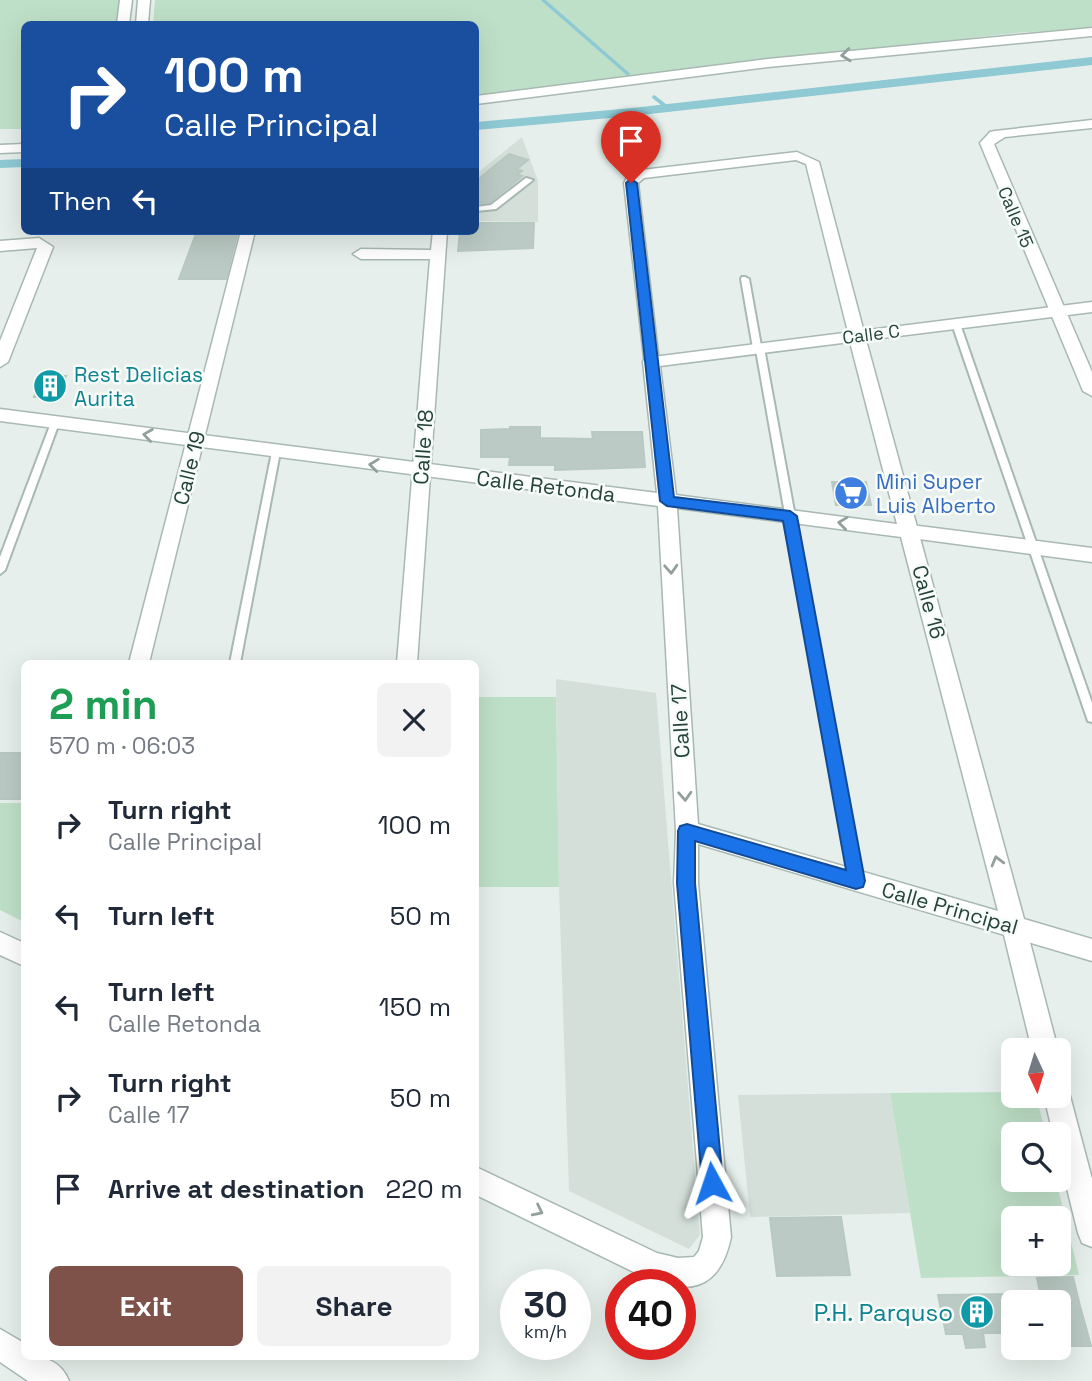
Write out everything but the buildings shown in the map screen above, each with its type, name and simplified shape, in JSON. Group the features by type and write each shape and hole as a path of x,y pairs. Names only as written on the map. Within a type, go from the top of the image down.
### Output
{"street":[{"path":"123,21 126,0"},
{"path":"142,21 144,0"},
{"path":"693,80 768,63 1092,32"},
{"path":"479,100 597,91 1092,43"},
{"path":"879,64 914,48 972,55"},
{"path":"479,111 597,91"},
{"name":"Calle 15","path":"1092,124 1005,133 995,135 987,143 1092,391"},
{"path":"0,136 21,135"},
{"path":"0,149 21,148"},
{"name":"Calle 16","path":"634,177 797,156 812,162 1042,1038"},
{"name":"Calle 17","path":"479,1182 654,1267 687,1273 699,1272 709,1265 715,1253 717,1237 686,883 687,831 667,501 631,183 634,177"},
{"name":"Calle 19","path":"140,660 247,235"},
{"name":"Calle 18","path":"407,660 440,235"},
{"path":"0,246 31,242 43,244 45,250 0,362"},
{"path":"362,254 438,255"},
{"name":"Calle C","path":"651,362 1092,307"},
{"name":"Calle Retonda","path":"0,415 1092,555"},
{"name":"Calle Principal","path":"687,831 1092,950"},
{"path":"0,943 21,954"},
{"path":"1061,1108 1087,1196 1092,1233"},
{"path":"0,1344 21,1358"},
{"path":"23,1360 54,1381"}],"lane":[{"path":"479,209 493,207 529,180"},
{"path":"745,279 856,881"},
{"path":"956,324 1092,718"},
{"path":"0,570 55,422"},
{"path":"236,660 276,452"}],"shaded area":[{"path":"522,137 538,181 538,222 479,221 479,172"},
{"path":"556,679 656,693 700,1235 689,1249 569,1191 559,887"},
{"path":"890,1093 910,1213 750,1217 738,1095"}],"green space":[{"path":"0,0 120,0 117,21 21,21 21,129 0,129"},
{"path":"155,0 1092,0 1092,28 1015,33 788,58 479,96 479,21 153,21"},
{"path":"479,697 556,697 559,887 479,887"},
{"path":"0,803 21,803 21,920 0,910"},
{"path":"1001,1092 1001,1108 1039,1108 1043,1122 1001,1122 1001,1192 1059,1192 1062,1206 1001,1206 1001,1276 1026,1276 921,1278 890,1093"},
{"path":"1071,1242 1079,1275 1071,1275"}],"waterway":[{"path":"543,0 628,74"},
{"path":"479,126 632,112 1092,61"},
{"path":"654,97 668,108"},
{"path":"0,164 21,163"}],"place":[{"name":"Rest Delicias Aurita","path":"50,386"},
{"name":"Mini Super Luis Alberto","path":"851,493"},
{"name":"P.H. Parquso","path":"977,1312"}],"route":[{"path":"631,183 667,501 790,516 856,881 687,831 686,883 712,1183"}]}
